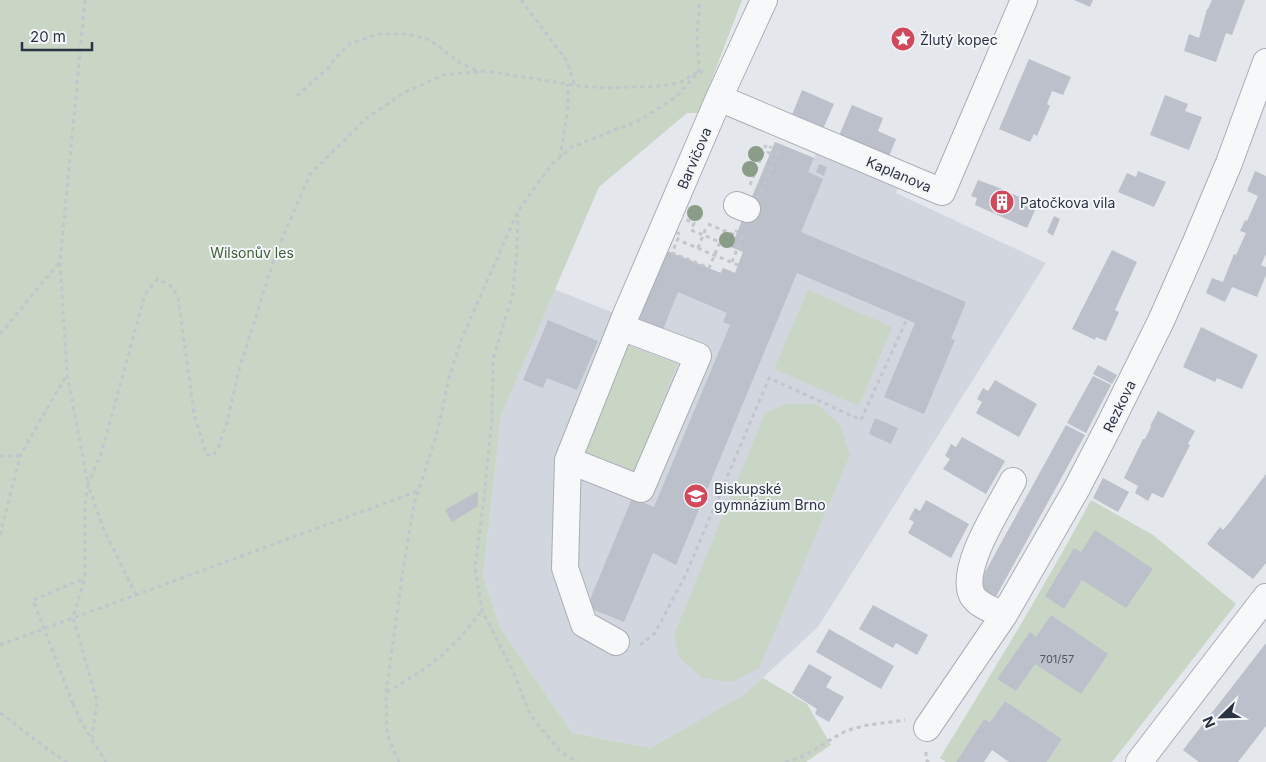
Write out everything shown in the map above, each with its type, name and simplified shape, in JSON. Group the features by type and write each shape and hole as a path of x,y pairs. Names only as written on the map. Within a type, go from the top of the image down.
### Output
{"street":[{"name":"Barvičova","path":"568,460 623,322 764,0"},
{"name":"Kaplanova","path":"720,98 942,192 1024,0"},
{"name":"Rezkova","path":"931,721 1004,615 1077,488 1161,321 1229,163 1266,62"},
{"path":"616,642 584,624 565,568 568,460 641,489 698,356 623,322"},
{"path":"1004,615 979,604 971,594 970,572 976,549 1013,481"},
{"path":"1139,762 1266,598"}],"path":[{"path":"86,0 60,263 67,374 88,484 103,528 136,596"},
{"path":"521,0 566,60 575,85"},
{"path":"399,762 387,734 386,693 403,570 414,505 437,432 449,378 461,340 518,211 552,164 572,147 640,120 676,97 699,71 697,34 700,1"},
{"path":"296,96 327,69 351,43 379,34 407,34 430,40 460,63 481,72"},
{"path":"92,738 97,701 73,617 85,578 85,503 88,484 102,451 145,294 158,279 171,286 178,297 194,413 206,454 212,456 219,446 227,422 239,370 276,253 310,174 368,117 405,92 444,75 481,72 606,88 664,86 681,82 699,71"},
{"path":"560,158 568,108 568,84"},
{"path":"732,262 769,139"},
{"path":"748,205 779,149 785,152"},
{"path":"518,211 517,250 512,297 493,359 492,417 475,567 482,610 513,671 531,716 562,752 578,762"},
{"path":"679,217 694,223 691,230 703,235 720,242 709,268 672,253 680,234 673,231 679,217"},
{"path":"708,224 725,231 724,234 733,238 730,246"},
{"path":"698,248 706,228"},
{"path":"678,239 738,265"},
{"path":"0,334 60,263"},
{"path":"616,642 632,651 655,633 686,574 769,378 861,420 907,319"},
{"path":"0,535 20,456 67,374"},
{"path":"0,456 20,456"},
{"path":"0,645 418,491"},
{"path":"85,578 33,600 81,722 106,762"},
{"path":"386,693 434,664 468,630 482,610"},
{"path":"0,713 22,728 49,752 67,762"},
{"path":"785,762 796,760 846,732 873,724 931,721"}],"shaded area":[{"name":"Biskupské gymnázium Brno","path":"775,142 814,158 818,150 899,184 896,193 1046,263 818,627 743,696 651,748 572,733 500,627 483,576 501,415 554,289 614,313 665,250 720,273 723,268 735,273 743,252 731,247"}],"green space":[{"name":"Wilsonův les","path":"0,0 742,0 699,113 687,113 599,187 501,415 483,576 500,627 572,733 651,748 742,696 763,678 807,704 831,745 806,762 0,762"},
{"path":"808,290 892,327 859,406 774,369"},
{"path":"624,344 677,364 635,471 582,450"},
{"path":"787,404 817,404 840,425 850,455 759,668 732,682 702,678 679,657 674,635 765,413"},
{"path":"1091,500 1153,535 1236,604 1112,762 1047,762 1062,739 1005,701 990,722 984,719 956,762 946,762 940,758 1036,598"}],"building":[{"path":"1074,0 1093,0 1090,7"},
{"path":"1212,0 1245,0 1232,35 1226,33 1216,62 1184,51 1189,34 1199,38 1207,9"},
{"path":"1029,59 1071,77 1063,95 1052,91 1047,104 1050,106 1037,136 1034,134 1030,142 999,129"},
{"path":"802,90 834,104 822,131 792,115"},
{"path":"1165,95 1188,104 1185,111 1202,117 1189,150 1150,135"},
{"path":"852,105 883,118 878,131 896,139 888,159 838,138"},
{"path":"775,142 814,158 808,172 823,179 801,232 966,302 951,339 955,340 924,414 884,397 915,323 797,273 676,565 653,553 624,622 587,607 632,498 654,507 730,325 723,322 727,313 678,292 662,332 636,321 665,250 721,273 723,268 735,273 743,252 731,247"},
{"path":"819,164 827,167 824,176 816,172"},
{"path":"1138,171 1166,182 1154,207 1118,192 1127,173 1136,177"},
{"path":"1255,171 1266,176 1266,254 1261,265 1266,267 1266,275 1257,297 1232,287 1225,302 1206,293 1212,278 1223,282 1234,254 1236,255 1246,233 1240,231 1245,220 1247,221 1258,196 1247,191"},
{"name":"Patočkova vila","path":"978,180 1005,190 1037,206 1027,228 975,205 977,198 971,196"},
{"path":"1054,216 1060,219 1053,236 1047,232"},
{"path":"1112,250 1137,262 1115,310 1119,312 1106,341 1096,337 1095,340 1072,329"},
{"path":"548,320 598,341 577,390 547,378 543,388 523,380"},
{"path":"1201,327 1258,355 1242,389 1217,378 1215,382 1183,367"},
{"path":"1098,365 1117,375 1112,384 1093,374"},
{"path":"1093,376 1111,385 1086,433 1067,423"},
{"path":"995,380 1037,404 1019,437 976,413 982,402 977,399 983,388 988,391"},
{"path":"1158,411 1195,431 1188,444 1190,445 1163,498 1152,493 1148,501 1135,493 1138,486 1124,478"},
{"path":"875,418 898,428 891,444 869,434"},
{"path":"1066,425 1085,435 993,602 974,592"},
{"path":"962,437 1005,461 986,494 943,469 950,459 945,456 951,444 956,447"},
{"path":"1266,474 1266,563 1253,579 1207,544 1220,527 1223,530 1230,522"},
{"path":"1103,478 1129,492 1118,512 1093,498"},
{"path":"478,491 478,506 452,522 445,510"},
{"path":"926,500 969,524 951,558 908,533 914,522 909,519 915,508 920,511"},
{"path":"1095,530 1153,569 1126,608 1082,580 1064,609 1045,596 1074,548 1081,552"},
{"path":"873,605 928,635 917,655 896,643 893,648 859,629"},
{"path":"1051,615 1108,654 1081,694 1035,664 1016,691 997,679 1030,632 1036,637"},
{"path":"829,629 894,666 881,689 816,652"},
{"path":"1266,643 1266,726 1238,762 1199,762 1183,750"},
{"path":"809,664 832,677 826,687 844,697 829,722 815,714 817,709 792,693"},
{"path":"1005,701 1062,739 1047,762 1009,762 992,750 984,762 956,762 984,719 990,722"}],"place":[{"name":"Žlutý kopec","path":"903,39"},
{"name":"Patočkova vila","path":"1002,202"},
{"name":"Biskupské gymnázium Brno","path":"696,496"}]}
